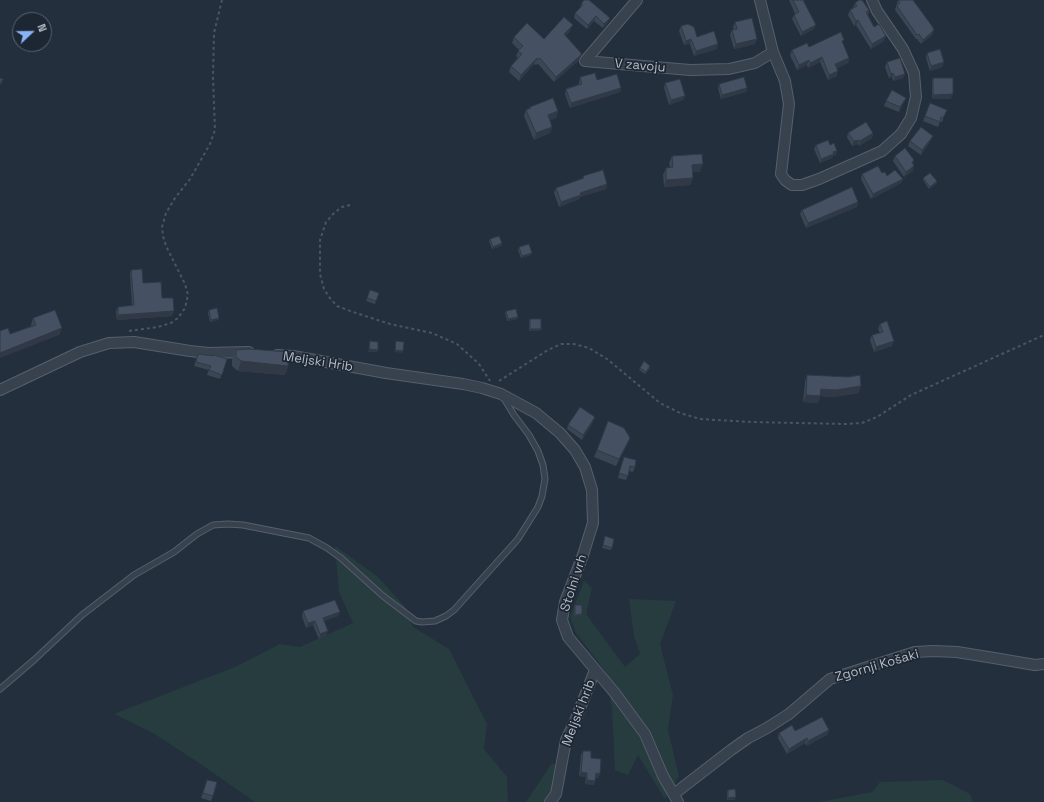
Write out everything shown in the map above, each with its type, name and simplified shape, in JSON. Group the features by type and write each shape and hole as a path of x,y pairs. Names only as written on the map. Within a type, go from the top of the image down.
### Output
{"street":[{"name":"V zavoju","path":"637,0 585,61 690,70 726,69 755,63 772,52"},
{"path":"760,0 772,52 785,81 789,104 781,174 785,180 792,185 802,185 882,151 901,134 911,118 916,97 914,73 904,49 877,11 872,0"},
{"name":"Meljski Hrib","path":"0,390 80,352 109,343 134,342 208,353 246,352 293,356 386,373 463,384 501,394"},
{"name":"Stolni vrh","path":"501,394 536,413 560,433 575,450 585,467 592,490 593,523 583,555 565,602 562,620 568,637 614,692 645,734 663,776 676,798"},
{"name":"Zgornji Košaki","path":"676,798 731,750 748,738 789,714 830,680 844,674 915,652 933,651 957,652 1035,665 1044,664"},
{"name":"Meljski hrib","path":"550,802 556,794 566,740 595,670"}],"lane":[{"path":"0,689 34,660 82,615 134,575 174,552 197,534 213,525 243,525 309,538 328,548 341,558 383,596 416,621 435,621 446,616 454,610 518,539 538,507 542,496 545,479 543,465 538,451 501,394"}],"path":[{"path":"124,333 171,323 178,318 185,308 188,295 185,284 166,246 162,227 166,213 175,198 190,179 210,144 215,130 213,77 214,33 222,0"},
{"path":"350,205 342,207 326,222 320,240 320,274 324,289 329,297 337,306 353,312 390,324 432,333 457,344 479,364 493,385"},
{"path":"499,381 548,350 561,344 574,344 589,348 608,359 660,404 680,413 700,419 775,423 862,423 877,416 911,395 1044,335"}],"green space":[{"path":"335,546 377,576 406,608 413,627 449,649 487,724 484,749 507,777 508,802 255,802 153,733 114,714 235,667 280,644 300,647 353,623 339,592"},
{"path":"584,581 592,588 586,614 625,667 640,654 634,636 629,599 676,601 660,644 673,695 668,730 679,776 665,799 638,755 628,775 615,770 612,708 605,671 576,633 570,617"},
{"path":"552,763 558,766 553,791 544,802 526,802"},
{"path":"943,780 970,794 973,802 819,802 872,792 880,782"}],"building":[{"path":"584,0 589,0 610,18 604,24 596,16 588,25 575,13 583,5 581,4"},
{"path":"793,0 803,0 816,25 802,32 794,15 799,12"},
{"path":"862,0 869,10 866,12 874,27 879,24 886,36 872,44 858,20 856,21 850,10 857,6 855,3"},
{"path":"898,0 913,0 932,26 934,30 923,40 919,34 917,35 897,6 900,3"},
{"path":"564,17 573,25 564,34 581,53 581,55 556,77 540,58 538,60 537,58 521,75 511,66 522,54 518,51 523,46 514,37 527,23 544,39"},
{"path":"752,18 757,39 736,44 732,30 737,29 735,22"},
{"path":"688,24 694,27 697,37 714,31 718,44 696,51 691,39 686,41 681,26"},
{"path":"841,32 844,40 842,41 849,58 835,64 838,71 829,75 822,57 810,63 809,60 799,65 792,50 807,43 809,47"},
{"path":"940,49 944,62 931,66 927,53"},
{"path":"900,58 905,74 895,77 893,73 891,74 887,62"},
{"path":"595,73 597,80 617,74 621,88 571,103 566,89 582,84 580,77"},
{"path":"744,77 747,88 722,95 719,84"},
{"path":"0,78 3,79 0,85"},
{"path":"933,78 953,78 953,94 933,95"},
{"path":"680,79 685,96 671,100 665,83"},
{"path":"892,90 906,98 900,107 886,101"},
{"path":"553,98 558,111 548,115 552,127 536,133 526,110"},
{"path":"930,103 947,110 943,118 941,117 940,122 925,116"},
{"path":"866,122 873,133 860,141 854,141 848,133"},
{"path":"921,127 933,136 922,150 910,141"},
{"path":"828,140 830,145 834,143 837,151 833,152 834,154 821,159 816,145"},
{"path":"905,148 914,160 912,162 914,166 906,172 895,156"},
{"path":"702,154 703,164 692,165 693,178 666,180 666,168 673,167 672,156"},
{"path":"878,166 882,173 885,172 887,176 895,170 903,179 873,194 862,174"},
{"path":"603,170 607,184 580,193 581,195 561,202 556,188 584,178 583,176"},
{"path":"930,173 937,181 930,187 923,178"},
{"path":"852,187 858,202 808,223 802,210"},
{"path":"499,236 502,243 493,247 490,239"},
{"path":"529,244 532,253 522,256 519,247"},
{"path":"142,269 143,283 161,282 162,298 173,298 174,311 118,315 118,307 134,305 131,270"},
{"path":"370,290 379,293 376,301 367,298"},
{"path":"217,308 219,318 211,320 209,310"},
{"path":"516,309 518,317 508,319 506,311"},
{"path":"55,310 62,328 0,353 0,331 8,328 10,334 36,325 33,318"},
{"path":"530,319 541,319 541,329 530,329"},
{"path":"887,321 894,341 876,347 872,335 883,332 880,324"},
{"path":"370,341 378,342 378,350 369,349"},
{"path":"396,341 404,342 403,351 395,350"},
{"path":"249,349 289,352 288,366 241,361 236,357 236,350"},
{"path":"198,354 214,355 227,359 222,375 209,370 211,366 196,362"},
{"path":"644,361 650,366 646,372 640,368"},
{"path":"807,375 849,377 860,375 861,386 836,390 821,389 820,396 806,395"},
{"path":"580,407 595,417 583,435 568,425"},
{"path":"608,421 624,428 630,438 619,459 597,450"},
{"path":"624,457 636,460 635,467 630,466 628,476 619,473"},
{"path":"605,536 614,539 612,548 603,545"},
{"path":"335,600 340,612 323,618 328,631 320,634 315,621 308,623 303,611"},
{"path":"575,605 582,605 582,614 575,615"},
{"path":"822,717 829,730 808,741 807,738 789,749 779,733 792,725 795,731"},
{"path":"583,751 591,751 591,758 601,759 600,774 596,773 595,781 587,780 587,773 581,772"},
{"path":"207,780 217,782 213,796 203,793"},
{"path":"735,789 736,797 728,798 728,790"}]}
